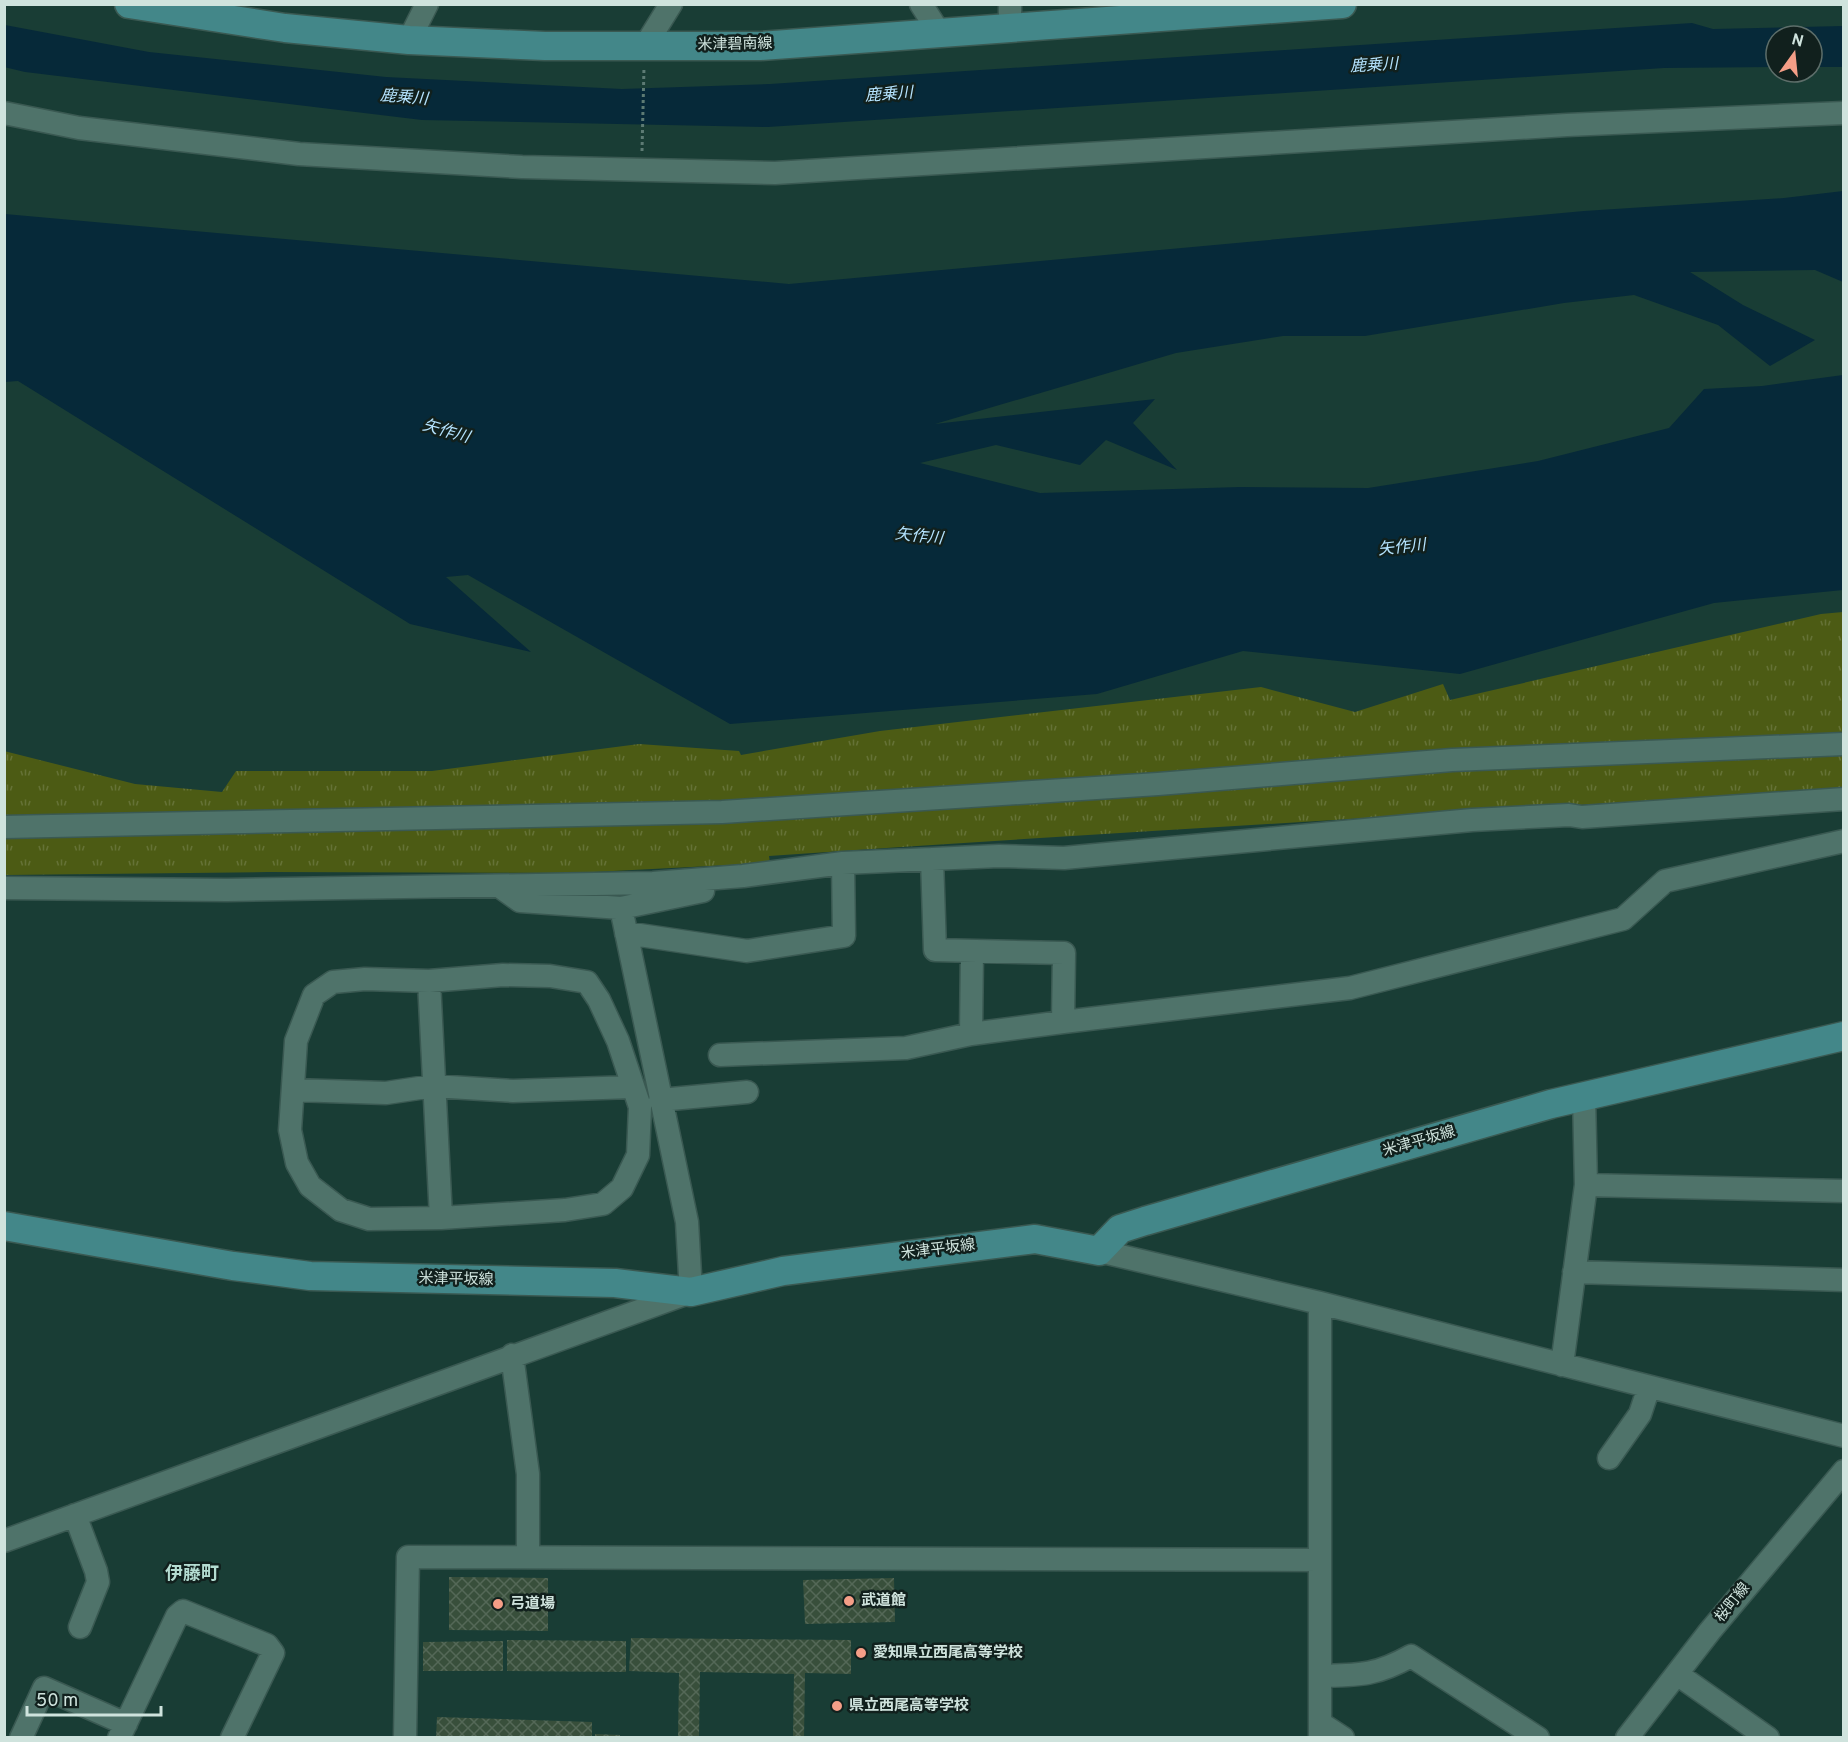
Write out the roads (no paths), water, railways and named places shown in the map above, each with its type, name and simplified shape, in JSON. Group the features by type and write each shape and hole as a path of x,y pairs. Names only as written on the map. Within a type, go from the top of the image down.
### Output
{"main road":[{"name":"米津碧南線","path":"129,4 409,39 545,46 645,55 940,34 1010,17 1342,4"},
{"name":"米津平坂線","path":"4,1226 233,1266 310,1276 615,1283 691,1292 783,1271 1035,1239 1099,1251 1120,1229 1145,1221 1584,1096 1844,1036"}],"street":[{"path":"409,39 427,4"},
{"path":"645,55 670,4"},
{"path":"921,4 940,34"},
{"path":"4,113 79,128 299,154 522,167 775,173 1567,125 1844,113"},
{"path":"4,827 722,812 1146,784 1452,760 1844,744"},
{"path":"4,888 227,890 653,883 743,876 843,863 999,856 1065,858 1472,820 1569,815 1582,817 1844,799"},
{"path":"720,1055 906,1047 971,1034 1350,988 1623,920 1665,881 1844,841"},
{"path":"932,859 936,950 1064,953 1063,1022"},
{"path":"626,933 747,951 844,936 843,863"},
{"path":"499,886 520,902 621,908 717,888 743,876"},
{"path":"4,1541 691,1292 687,1222 621,908"},
{"path":"971,1034 972,951"},
{"path":"503,975 550,976 586,982 604,1011 618,1041 640,1107 638,1155 622,1188 603,1204 565,1210 441,1218 369,1219 341,1210 310,1186 297,1163 290,1130 296,1041 314,995 333,982 365,979 429,981 503,975"},
{"path":"429,981 441,1218"},
{"path":"604,1011 640,1000"},
{"path":"294,1090 386,1093 433,1086 513,1091 632,1087"},
{"path":"660,1100 747,1092"},
{"path":"1562,1365 1586,1185 1584,1096"},
{"path":"1586,1185 1844,1191"},
{"path":"1099,1251 1320,1303 1844,1436"},
{"path":"1574,1272 1844,1280"},
{"path":"1320,1303 1320,1730 1343,1737"},
{"path":"512,1355 528,1474 528,1557"},
{"path":"1609,1458 1640,1414 1649,1387"},
{"name":"桜町線","path":"1627,1737 1844,1471"},
{"path":"75,1515 98,1582 80,1627"},
{"path":"405,1737 408,1557 1320,1560"},
{"path":"21,1737 44,1688 123,1731 177,1616 183,1611 267,1645 273,1653 232,1737"},
{"path":"1320,1676 1369,1675 1388,1669 1411,1656 1538,1737"},
{"path":"1677,1674 1767,1737"}],"water":[{"name":"鹿乗川","path":"1692,23 1713,29 1764,28 1764,67 1664,68 768,127 422,120 25,72 4,67 5,25 149,52 386,77 622,89 770,84"},
{"path":"1824,26 1843,26 1843,67 1824,67"},
{"name":"矢作川","path":"1843,191 1843,282 1815,270 1690,272 1743,305 1815,340 1770,366 1718,325 1634,295 1564,303 1365,336 1283,336 1176,353 935,424 1155,399 1133,423 1177,470 1106,440 1080,465 996,445 920,463 1040,493 1240,487 1368,488 1538,461 1669,428 1704,389 1762,386 1843,375 1843,590 1714,603 1460,674 1243,651 1097,694 730,724 468,575 446,577 531,652 410,624 18,381 5,382 5,214 789,284 1584,211 1784,198"}],"place":[{"name":"武道館","path":"849,1601"},
{"name":"弓道場","path":"498,1604"},
{"name":"愛知県立西尾高等学校","path":"861,1653"},
{"name":"県立西尾高等学校","path":"837,1706"}],"district":[{"name":"伊藤町","path":"192,1574"}]}
